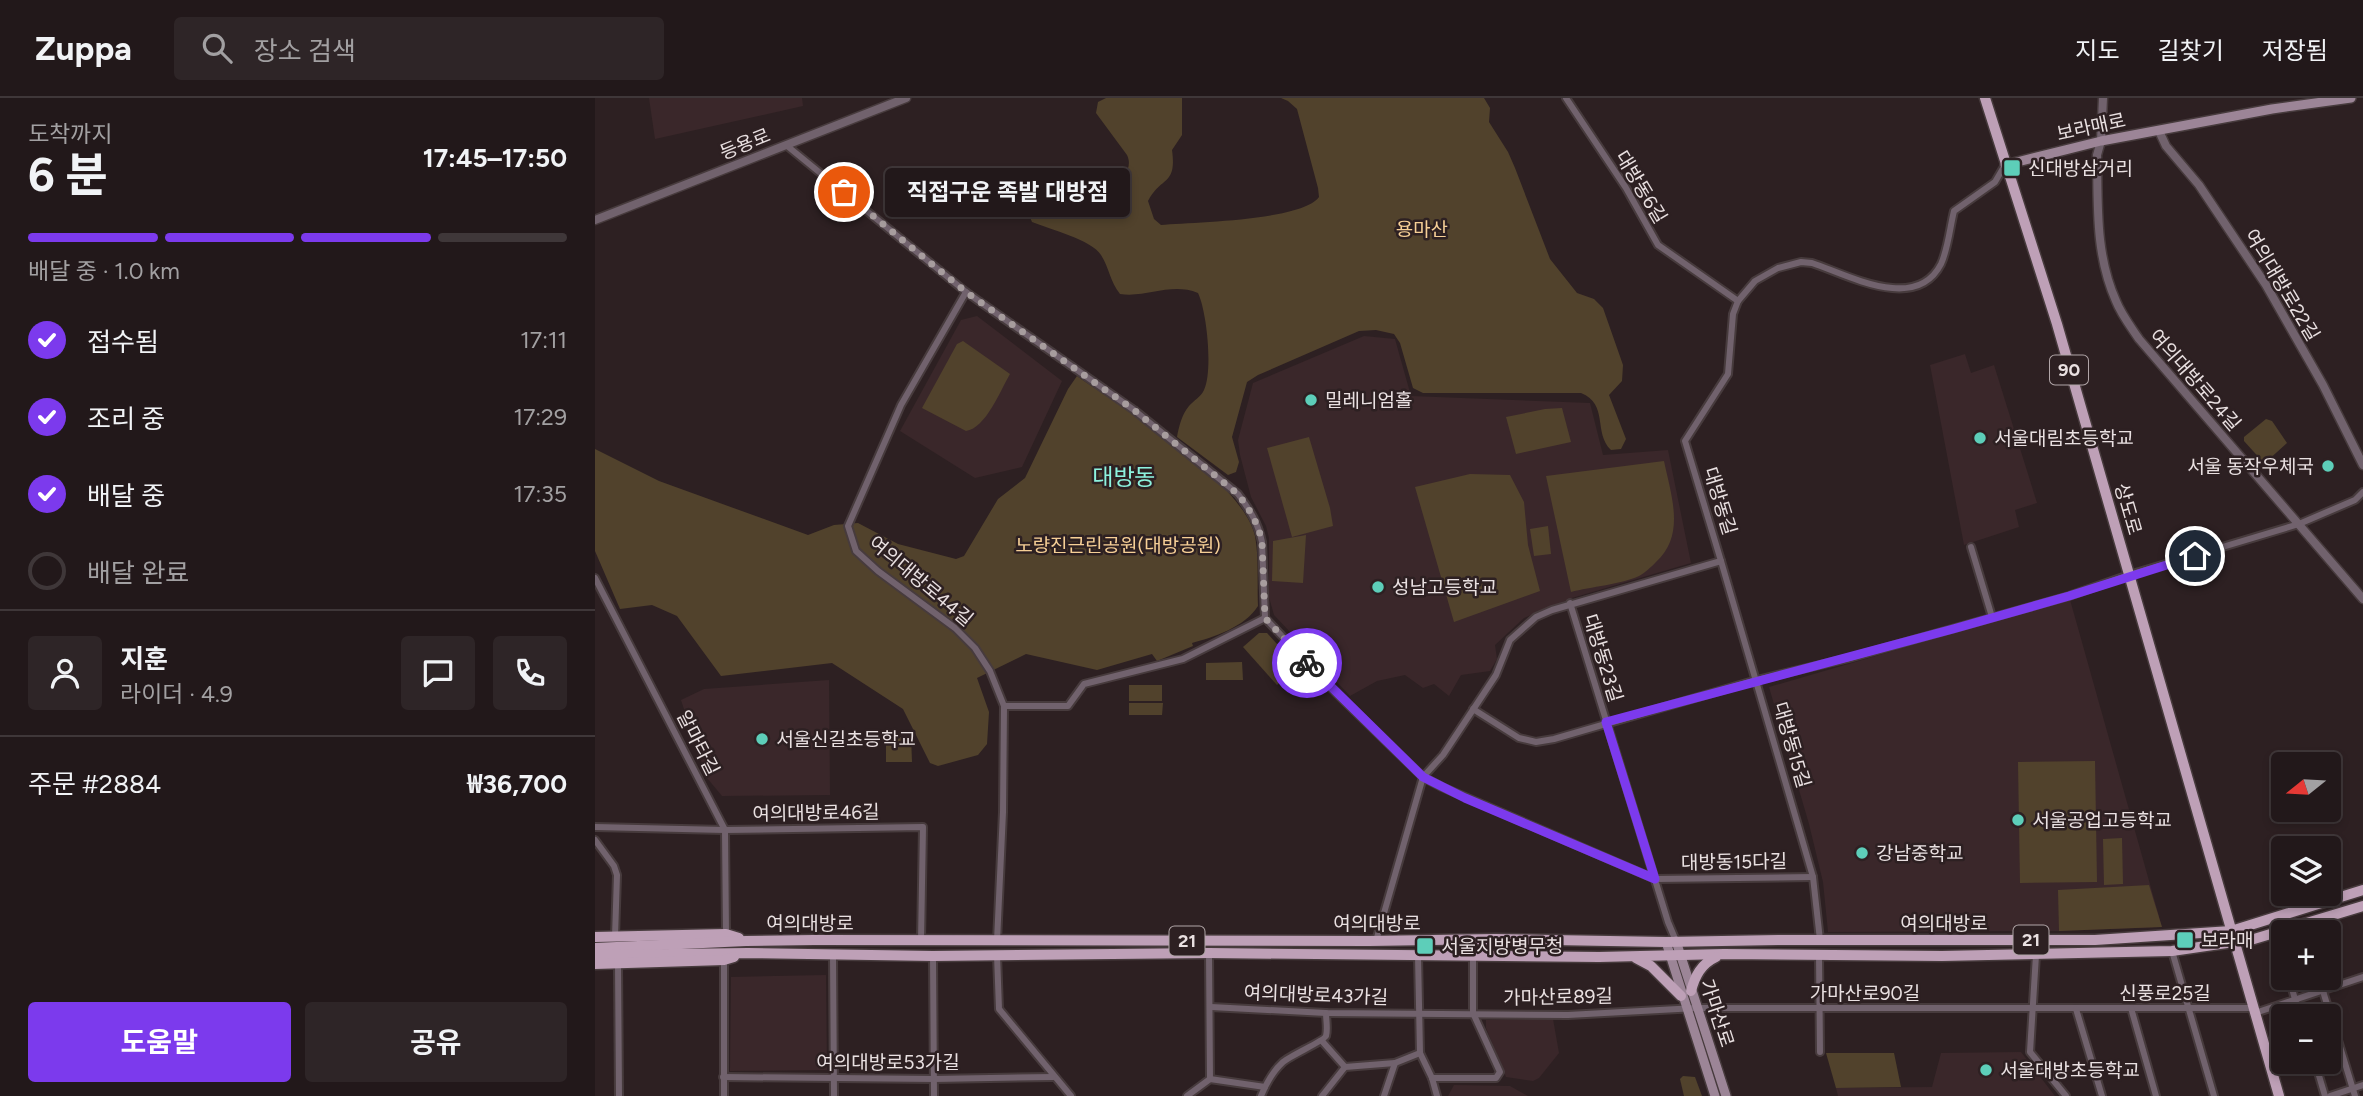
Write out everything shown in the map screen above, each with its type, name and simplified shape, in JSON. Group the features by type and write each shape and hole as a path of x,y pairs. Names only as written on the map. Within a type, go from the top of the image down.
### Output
{"main road":[{"name":"상도로","path":"1985,98 2057,324 2233,937"},
{"name":"보라매로","path":"2005,165 2101,141 2272,109 2351,98"},
{"name":"여의대방로","path":"595,955 2036,955 2172,951 2233,937 2363,890"},
{"name":"여의대방로","path":"2326,920 2363,906"},
{"name":"여의대방로","path":"595,948 746,941 2095,940 2233,937 2271,933"},
{"name":"21","path":"595,937 726,934 746,941"},
{"name":"90","path":"2233,937 2279,1096"},
{"path":"1376,941 1377,955"},
{"path":"1417,941 1418,955"},
{"name":"가마산로","path":"1671,942 1686,994 1686,1009 1715,1096"},
{"path":"595,964 724,960 748,953"},
{"path":"1632,956 1651,966 1686,994 1700,967 1724,954"},
{"name":"가마산로","path":"1686,994 1696,1008 1726,1096"}],"street":[{"name":"등용로","path":"595,220 906,98"},
{"name":"대방동6길","path":"1566,98 1626,188 1658,245 1738,301"},
{"name":"여의대방로24길","path":"2105,99 2098,155 2099,239 2104,269 2116,303 2139,339 2363,599"},
{"name":"여의대방로22길","path":"2159,131 2266,285 2323,385 2363,465"},
{"path":"786,145 966,292 1134,410 1238,494 1249,509 1262,542 1265,618 1329,686 1423,777 1465,798 1655,879"},
{"path":"1738,301 1755,281 1790,264 1801,262 1812,263 1887,288 1905,289 1915,286 1931,276 1942,263 1954,211 1995,182 2005,165"},
{"name":"여의대방로44길","path":"966,292 901,405 848,526 856,551 878,571 955,628 975,648 990,671 1004,706 997,955"},
{"name":"대방동길","path":"1376,941 1423,777 1443,755 1501,665 1510,640 1536,617 1570,603 1721,561 1685,441 1728,374 1733,314 1738,301"},
{"path":"1473,709 1519,738 1536,742 1757,680 1849,659 2069,596 2129,575 2299,524 2355,500 2363,492"},
{"path":"1971,547 1992,617"},
{"name":"대방동15길","path":"1721,561 1813,877 1820,941"},
{"name":"알마타길","path":"595,578 725,830 726,934"},
{"name":"대방동23길","path":"1570,603 1668,922 1671,942"},
{"path":"1004,706 1068,706 1084,684 1183,659 1265,618"},
{"name":"여의대방로46길","path":"595,827 725,830 923,827 921,941"},
{"path":"595,840 617,874 615,937"},
{"name":"대방동15다길","path":"1655,879 1813,877"},
{"path":"2172,951 2214,1096"},
{"path":"1187,1096 1198,1093 1210,1079 1209,953"},
{"path":"1819,954 1820,1052"},
{"path":"833,955 834,1096"},
{"path":"997,955 999,1009 1071,1096"},
{"path":"1418,955 1420,1053 1437,1096"},
{"path":"2036,955 2030,1052 2066,1096"},
{"path":"933,956 934,1096"},
{"path":"1432,1078 1496,1079 1500,1072 1472,1013 1473,956"},
{"path":"724,960 724,1096"},
{"path":"618,963 619,1096"},
{"name":"신풍로25길","path":"2341,984 2363,976"},
{"path":"2292,990 2296,1004"},
{"path":"2323,990 2354,1092"},
{"name":"신풍로25길","path":"2033,1009 2187,1008 2254,1011 2323,990"},
{"name":"여의대방로43가길","path":"1211,1007 1419,1014"},
{"name":"가마산로90길","path":"1696,1008 2033,1009"},
{"name":"가마산로89길","path":"1419,1014 1568,1015 1696,1008"},
{"path":"2076,1009 2102,1096"},
{"path":"2131,1009 2156,1096"},
{"path":"1261,1096 1282,1063 1304,1047 1322,1041 1326,1035 1327,1013"},
{"path":"1322,1041 1345,1067"},
{"path":"1322,1096 1345,1067 1395,1063 1420,1053"},
{"path":"1384,1096 1395,1063"},
{"path":"2319,1074 2327,1096 2354,1092 2363,1085"},
{"name":"여의대방로53가길","path":"723,1077 1053,1077"},
{"path":"1210,1079 1265,1087"}],"shaded area":[{"path":"649,98 802,98 803,106 655,139"},
{"path":"977,316 1062,381 1022,467 975,478 900,431 961,320"},
{"name":"성남고등학교","path":"1364,336 1395,339 1411,396 1590,403 1603,455 1668,450 1691,563 1572,598 1524,618 1495,645 1497,659 1490,671 1461,675 1449,696 1434,684 1423,688 1405,675 1377,681 1350,696 1274,615 1269,597 1269,538 1251,497 1238,440 1253,383"},
{"name":"서울대림초등학교","path":"1965,354 1971,373 1994,365 2037,503 2015,510 2019,527 1964,545 1930,365"},
{"name":"서울공업고등학교","path":"2069,596 2162,927 2059,931 1828,932 1823,882 1769,687 1951,634"},
{"name":"서울신길초등학교","path":"829,680 830,795 722,796 707,778 681,700 704,689"},
{"path":"826,975 827,1070 730,1071 731,977"},
{"path":"1553,1019 1559,1053 1539,1078 1533,1081 1506,1077 1486,1028 1486,1020"},
{"name":"서울대방초등학교","path":"2021,1052 2055,1096 1838,1096 1836,1088 1932,1087 1941,1053"},
{"path":"1454,1085 1510,1086 1528,1096 1448,1096"}],"green space":[{"name":"용마산","path":"1106,98 1182,98 1182,135 1172,150 1172,170 1167,180 1148,201 1154,219 1161,225 1270,216 1308,205 1319,197 1297,109 1281,98 1484,98 1490,108 1489,122 1508,152 1550,259 1577,293 1594,299 1603,308 1623,365 1622,381 1609,395 1626,439 1621,449 1611,450 1606,443 1595,404 1581,393 1423,393 1413,388 1400,343 1394,334 1376,330 1359,331 1247,382 1232,437 1239,462 1236,472 1228,475 1177,437 1184,413 1203,392 1207,381 1208,342 1198,293 1178,289 1120,294 1104,260 1096,250 1080,240 1032,222 1029,215 1033,207 1082,173 1089,173 1112,183 1126,172 1129,164 1127,155 1096,113 1098,102"},
{"path":"963,341 1010,374 986,416 966,431 922,408 957,344"},
{"name":"노량진근린공원(대방공원)","path":"1077,376 1150,426 1206,470 1246,515 1255,536 1258,606 1245,620 1157,661 1152,654 1097,670 1026,654 977,678 989,712 987,744 978,755 938,766 930,763 903,709 832,663 721,676 677,616 652,605 620,609 595,551 595,449 659,481 808,535 834,525 858,523 898,544 956,559 964,556 998,499 1025,478 1068,389"},
{"path":"1562,408 1571,442 1516,454 1506,417"},
{"path":"2266,419 2272,421 2287,443 2263,462 2244,441 2244,437"},
{"path":"1309,437 1333,526 1292,537 1267,448"},
{"path":"1664,461 1674,514 1671,540 1665,551 1639,576 1571,592 1546,476"},
{"path":"1470,474 1510,475 1524,502 1528,545 1540,591 1454,622 1415,487"},
{"path":"1548,526 1551,554 1534,556 1530,529"},
{"path":"1306,535 1303,583 1272,581 1273,541"},
{"path":"1259,633 1267,633 1297,666 1277,685 1243,647"},
{"path":"1242,662 1243,680 1206,680 1206,663"},
{"path":"1129,685 1162,685 1162,701 1129,701"},
{"path":"1129,703 1163,703 1162,715 1129,715"},
{"path":"886,737 911,737 912,762 886,762"},
{"path":"2095,761 2097,882 2020,883 2018,762"},
{"path":"2122,838 2123,884 2104,885 2103,839"},
{"path":"2149,885 2162,927 2059,931 2058,890"},
{"path":"1826,1053 1894,1053 1901,1087 1836,1088"},
{"path":"1683,1076 1695,1077 1702,1096 1684,1096 1680,1079"}],"way so far":[{"path":"844,192 966,292 1134,410 1238,494 1255,519 1262,542 1265,618 1307,663"}],"place":[{"name":"신대방삼거리","path":"2012,168"},
{"name":"직접구운 족발 대방점","path":"844,192"},
{"name":"밀레니엄홀","path":"1311,400"},
{"name":"서울대림초등학교","path":"1980,438"},
{"name":"서울 동작우체국","path":"2328,466"},
{"name":"성남고등학교","path":"1378,587"},
{"name":"서울신길초등학교","path":"762,739"},
{"name":"서울공업고등학교","path":"2018,820"},
{"name":"강남중학교","path":"1862,853"},
{"name":"보라매","path":"2185,940"},
{"name":"서울지방병무청","path":"1425,946"},
{"name":"서울대방초등학교","path":"1986,1070"}],"district":[{"name":"대방동","path":"1124,477"}],"route":[{"path":"1307,663 1423,777 1442,788 1655,879 1606,722 1757,680 1849,659 2069,596 2195,556"}]}
